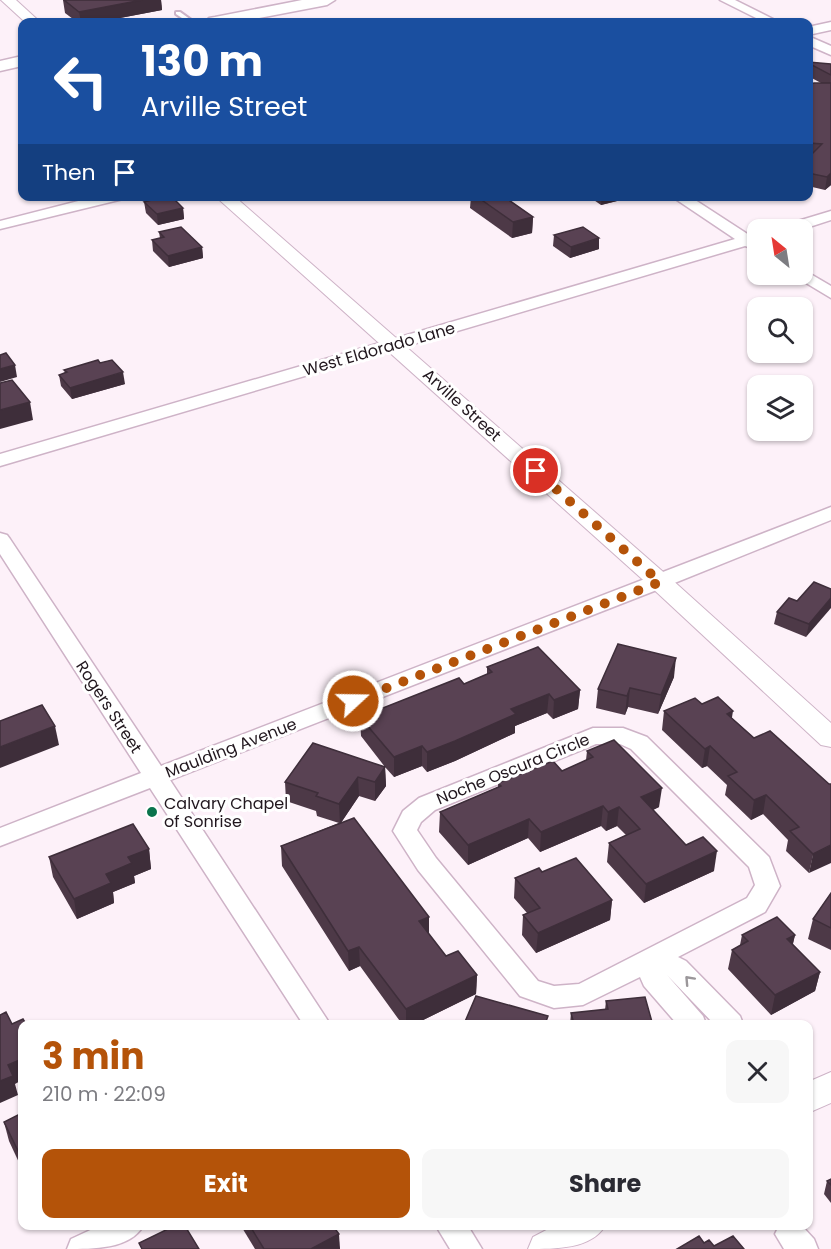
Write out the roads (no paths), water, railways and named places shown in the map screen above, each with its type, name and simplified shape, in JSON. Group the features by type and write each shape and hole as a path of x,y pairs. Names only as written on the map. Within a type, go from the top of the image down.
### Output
{"main road":[{"path":"235,18 327,0"},
{"path":"0,66 18,62"}],"street":[{"path":"726,0 764,18"},
{"path":"14,1 29,18"},
{"path":"813,30 831,26"},
{"path":"813,42 831,51"},
{"path":"0,225 98,201"},
{"name":"Arville Street","path":"229,201 660,582 831,738"},
{"path":"686,201 747,238"},
{"path":"813,221 831,215"},
{"name":"West Eldorado Lane","path":"0,460 747,244"},
{"path":"813,281 831,293"},
{"name":"Maulding Avenue","path":"0,837 660,582 831,513"},
{"name":"Rogers Street","path":"0,539 314,1020"},
{"name":"Noche Oscura Circle","path":"593,736 622,736 639,743 760,863 768,886 756,905 655,957 583,994 554,997 529,988 427,864 405,831 411,817 427,804 593,736"},
{"path":"689,1020 653,979 655,957 677,968 724,1020"},
{"path":"813,1096 831,1086"},
{"path":"82,1249 120,1230"},
{"path":"454,1230 467,1249"},
{"path":"546,1249 580,1230"}],"lane":[{"path":"178,14 184,18"}],"place":[{"name":"Calvary Chapel of Sonrise","path":"152,812"}]}
